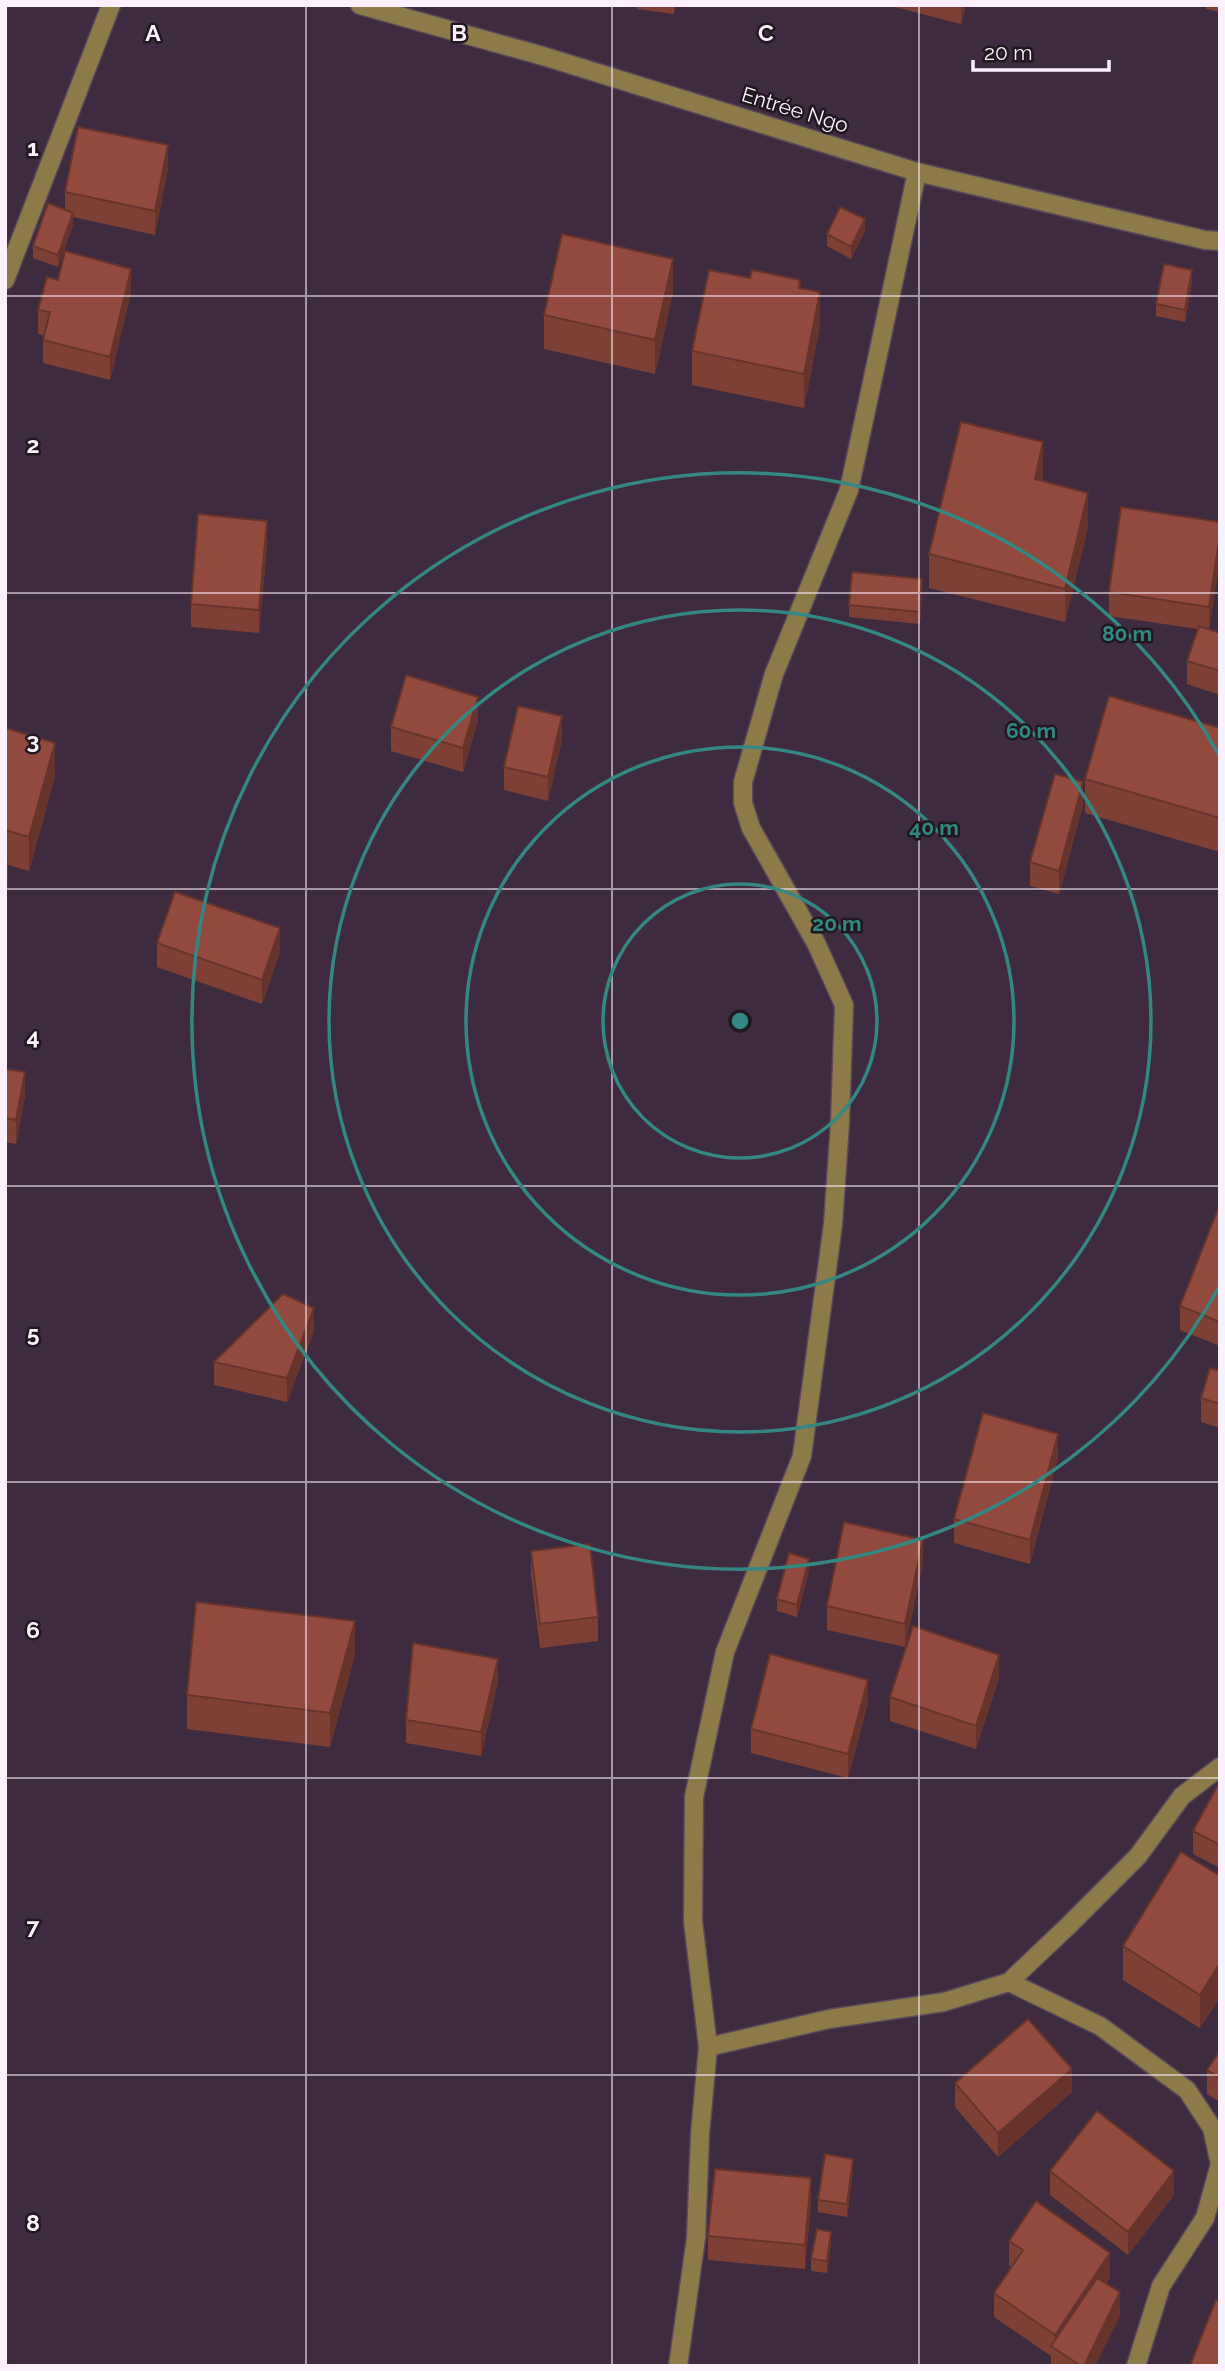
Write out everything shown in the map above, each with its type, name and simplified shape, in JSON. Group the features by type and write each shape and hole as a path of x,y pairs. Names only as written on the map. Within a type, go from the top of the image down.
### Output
{"street":[{"path":"5,280 111,5"},
{"name":"Entrée Ngo","path":"360,5 543,56 917,172 1205,240 1220,241"},
{"path":"678,2366 696,2238 700,2134 708,2047 693,1921 694,1797 725,1651 802,1456 833,1224 844,1005 816,943 751,828 743,803 743,782 774,674 849,490 917,172"},
{"path":"708,2047 829,2019 943,2002 1009,1982 1138,1856 1182,1796 1220,1767"},
{"path":"1009,1982 1100,2026 1187,2090 1216,2129 1220,2164 1205,2218 1161,2286 1136,2366"}],"building":[{"path":"78,127 168,145 155,211 65,192"},
{"path":"48,203 73,213 58,255 33,246"},
{"path":"840,207 865,219 851,247 827,234"},
{"path":"562,234 673,259 655,340 544,315"},
{"path":"65,251 131,269 110,357 43,340 50,312 38,310 47,277 58,280"},
{"path":"1164,264 1192,270 1185,310 1156,304"},
{"path":"709,270 750,278 752,270 800,280 799,288 820,292 804,374 692,351"},
{"path":"961,422 1043,442 1035,479 1088,493 1065,589 929,554"},
{"path":"1121,507 1220,522 1209,607 1109,592"},
{"path":"198,514 267,521 259,610 191,604"},
{"path":"852,572 922,579 920,612 849,605"},
{"path":"1199,626 1220,633 1220,671 1187,661"},
{"path":"406,675 478,697 463,748 391,727"},
{"path":"1109,696 1220,728 1220,818 1085,779"},
{"path":"518,706 562,716 548,777 504,767"},
{"path":"5,728 55,743 29,837 5,830"},
{"path":"1055,774 1083,782 1059,871 1030,862"},
{"path":"175,892 280,928 262,980 157,943"},
{"path":"5,1069 25,1072 16,1120 5,1118"},
{"path":"1220,1204 1220,1322 1180,1306"},
{"path":"283,1294 314,1308 287,1378 214,1362"},
{"path":"1210,1368 1220,1371 1220,1404 1201,1398"},
{"path":"983,1413 1058,1434 1030,1540 954,1519"},
{"path":"844,1522 923,1540 905,1624 827,1606"},
{"path":"590,1544 598,1617 540,1624 531,1551"},
{"path":"789,1553 809,1559 797,1605 777,1599"},
{"path":"196,1602 355,1621 330,1713 187,1695"},
{"path":"913,1626 999,1655 976,1726 890,1697"},
{"path":"413,1643 498,1659 481,1732 406,1720"},
{"path":"770,1654 868,1680 848,1754 751,1729"},
{"path":"1220,1781 1220,1845 1193,1831"},
{"path":"1181,1852 1220,1876 1220,1963 1200,1995 1123,1946"},
{"path":"1028,2019 1072,2069 998,2133 955,2083"},
{"path":"1220,2051 1220,2078 1207,2070"},
{"path":"1097,2111 1174,2171 1128,2232 1050,2171"},
{"path":"825,2154 853,2159 847,2204 818,2200"},
{"path":"715,2169 811,2178 805,2245 708,2236"},
{"path":"1036,2201 1110,2253 1055,2335 994,2293 1023,2250 1009,2241"},
{"path":"817,2229 831,2232 827,2261 811,2259"},
{"path":"1097,2278 1120,2292 1084,2366 1081,2366 1051,2346"},
{"path":"1216,2300 1220,2302 1220,2366 1190,2366"}]}
